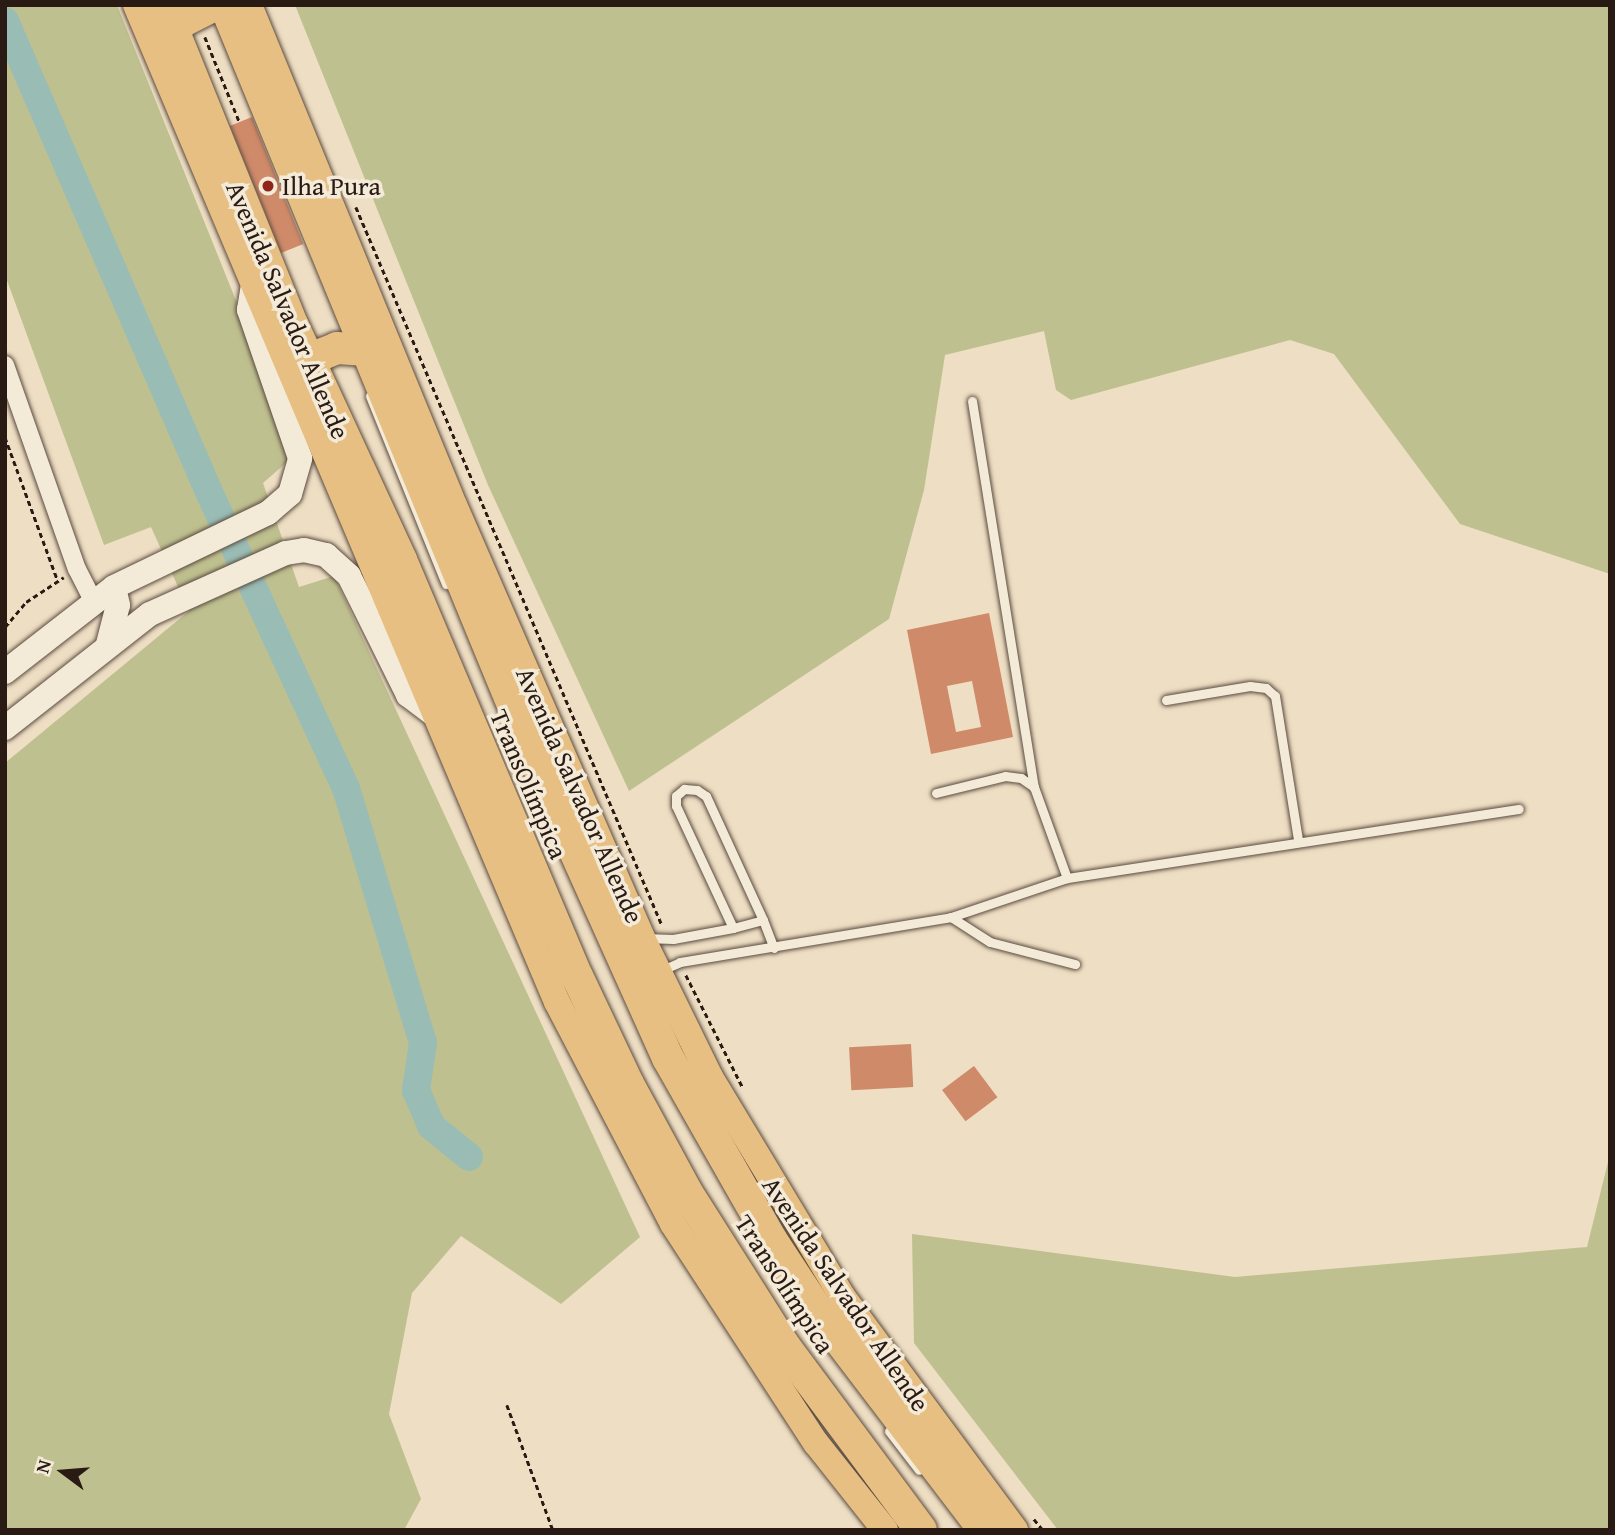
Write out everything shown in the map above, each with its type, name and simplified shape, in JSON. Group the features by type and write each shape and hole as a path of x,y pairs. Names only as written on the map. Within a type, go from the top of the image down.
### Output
{"highway":[{"name":"Avenida Salvador Allende","path":"200,16 359,354 638,996 729,1169 828,1326 984,1530"},
{"name":"Avenida Salvador Allende","path":"200,16 313,370 401,560 577,976 628,1084 686,1191 829,1410 921,1530"},
{"path":"313,370 337,348 386,364 438,491 454,505"},
{"path":"828,1326 846,1335 1017,1524"},
{"path":"829,1410 831,1426 902,1530"}],"main road":[{"name":"Avenida Salvador Allende","path":"136,5 253,285 313,370 433,714 557,1002 648,1181 765,1368 885,1530"},
{"name":"Avenida Salvador Allende","path":"249,5 454,505 642,938 669,967 722,1099 812,1251 886,1360 1017,1524"}],"street":[{"path":"5,672 114,587 274,509 294,486 300,458 249,310 253,285"},
{"path":"5,365 77,569 93,601"},
{"path":"5,728 108,644 171,602 292,551 326,555 349,576 408,695 433,714"},
{"path":"108,644 118,604 114,587"}],"lane":[{"path":"366,385 452,597"},
{"path":"972,401 1034,787 1068,878"},
{"name":"TransOlímpica","path":"389,505 532,848 585,964"},
{"path":"1166,700 1250,686 1266,688 1275,696 1298,839"},
{"path":"936,793 1005,776 1021,778 1034,787"},
{"path":"733,928 676,806 676,796 684,789 697,790 706,796 774,948"},
{"path":"669,967 951,917 1068,878 1298,839 1519,809"},
{"path":"951,917 990,942 1075,964"},
{"path":"642,938 673,939 762,920"},
{"path":"602,1000 629,1057"},
{"name":"TransOlímpica","path":"742,1213 776,1269"},
{"name":"TransOlímpica","path":"718,1218 794,1340 935,1530"},
{"path":"884,1424 925,1478"}],"path":[{"path":"200,16 240,123"},
{"path":"352,197 665,930 673,939"},
{"path":"5,437 58,581"},
{"path":"5,626 26,602 77,569"},
{"path":"669,967 743,1089"},
{"path":"507,1405 553,1530"},
{"path":"1017,1524 1043,1530"}],"green space":[{"path":"5,5 117,5 293,442 286,463 263,483 299,587 334,576 640,1237 561,1304 461,1236 412,1293 389,1414 421,1499 404,1530 5,1530 5,763 189,611 151,527 104,545 5,275"},
{"path":"295,5 1610,5 1610,574 1460,524 1334,354 1290,340 1071,400 1056,390 1044,331 945,355 924,490 889,619 629,791 488,485"},
{"path":"1610,1154 1610,1530 1058,1530 914,1343 912,1234 1235,1277 1587,1247"}],"building":[{"name":"Ilha Pura","path":"252,117 303,244 281,253 230,126"},
{"path":"989,613 1013,737 931,754 907,630","holes":["972,681 981,727 956,732 947,686"]},
{"path":"911,1044 913,1087 851,1090 849,1047"},
{"path":"974,1066 997,1097 966,1121 942,1090"}],"waterway":[{"path":"5,21 209,492 346,788 423,1043 416,1090 431,1126 469,1157"}],"place":[{"name":"Ilha Pura","path":"268,186"}]}
